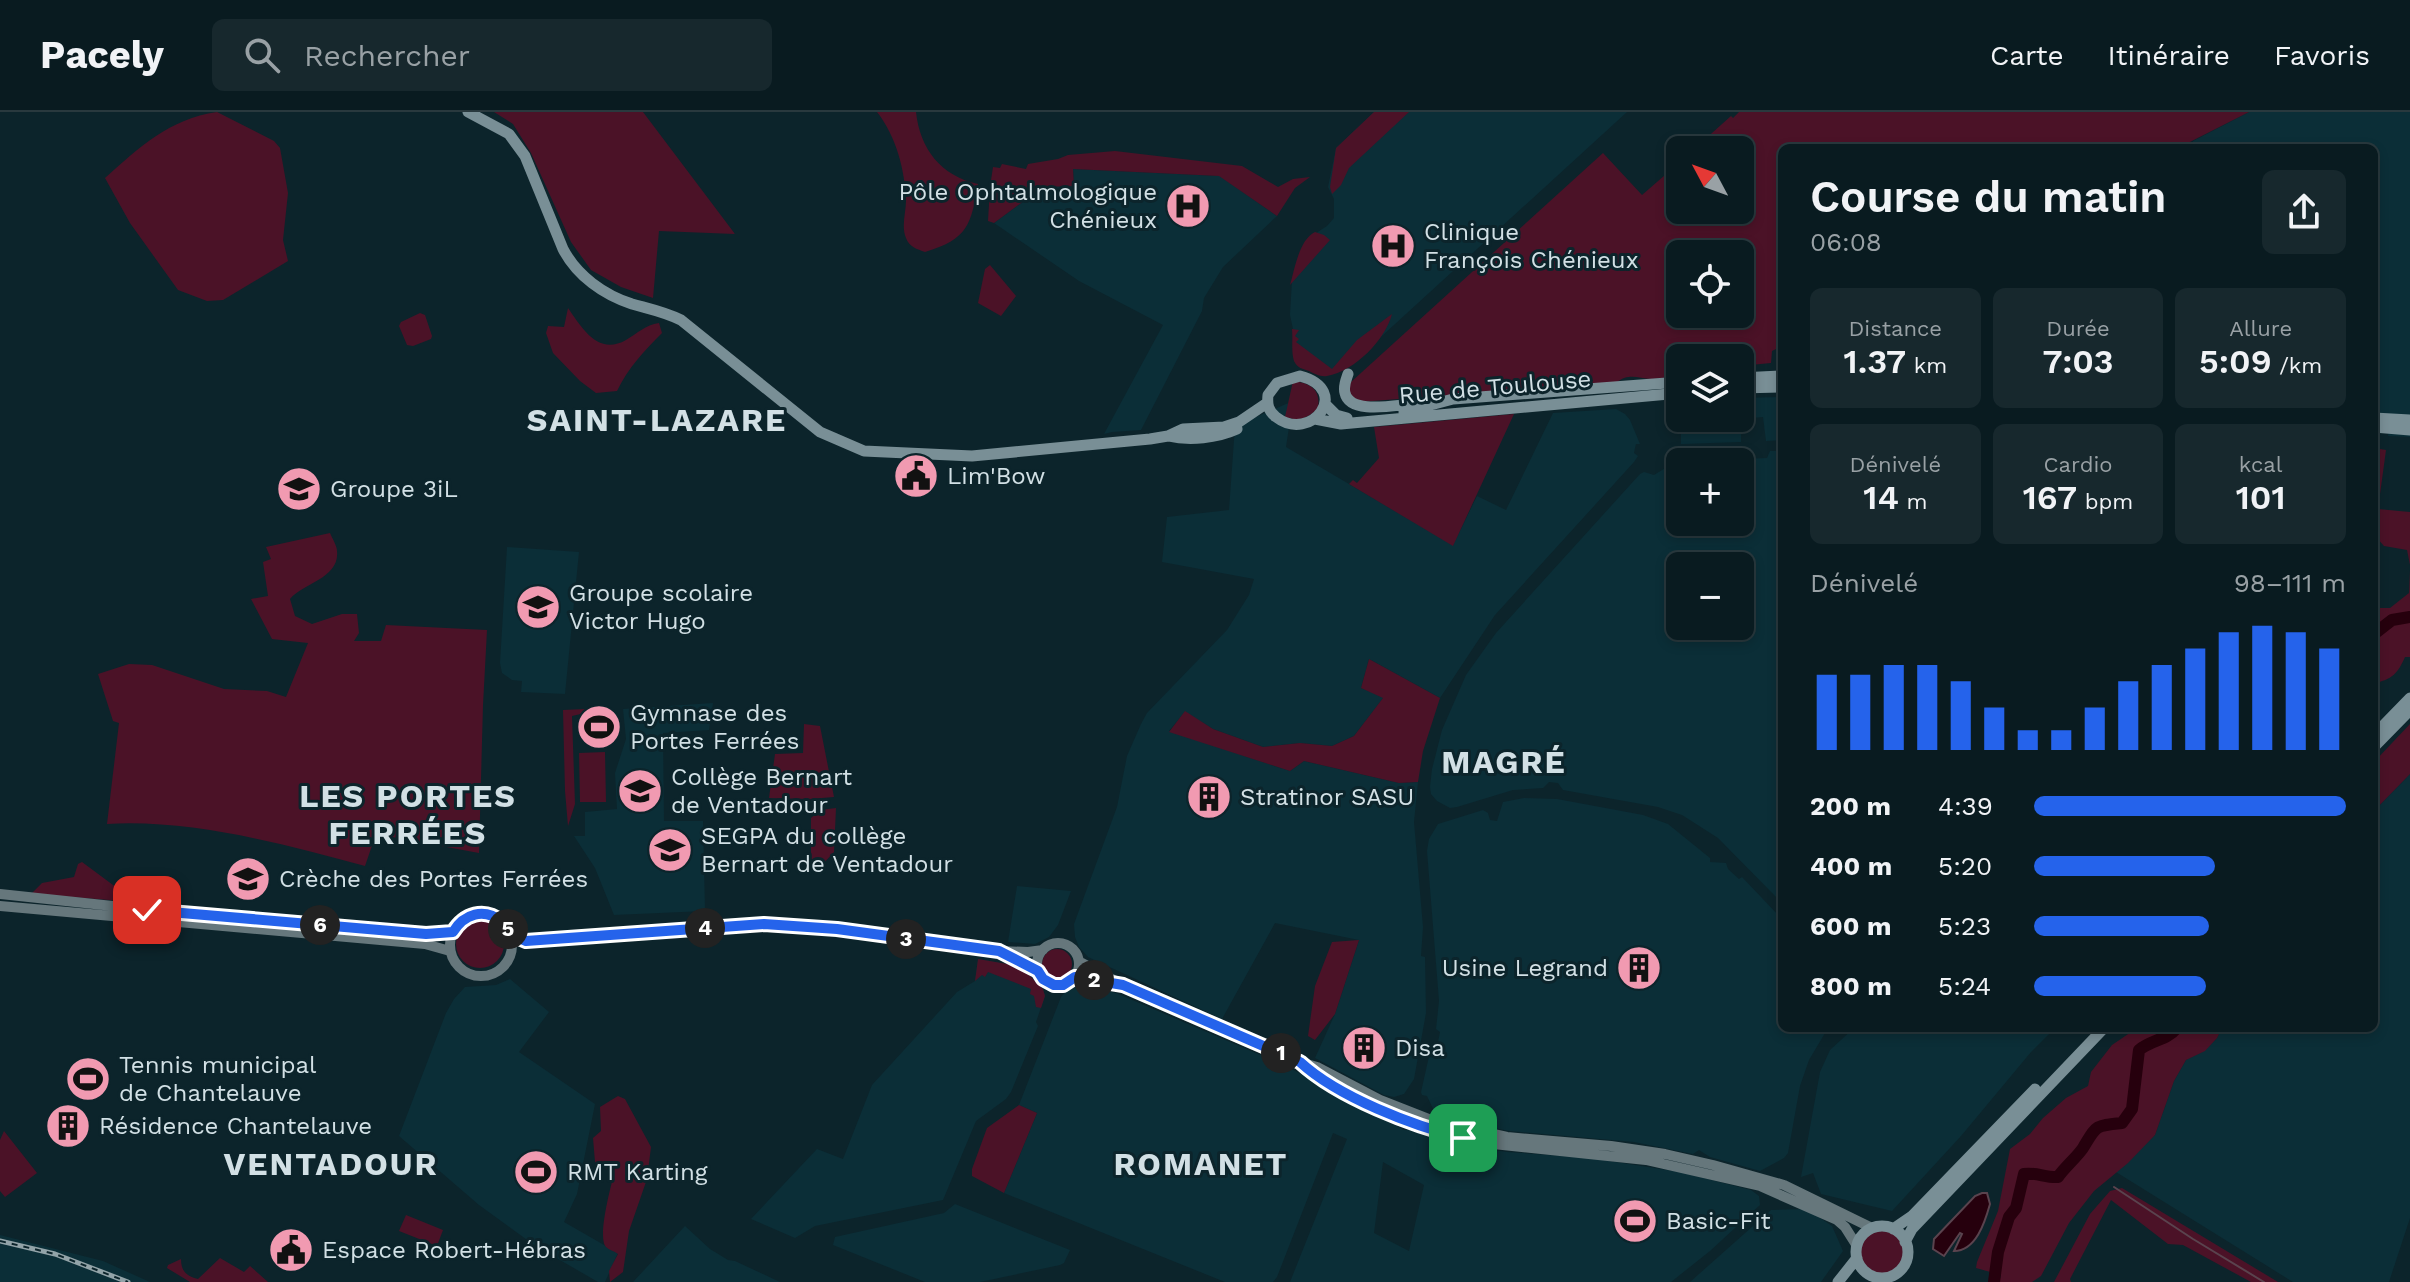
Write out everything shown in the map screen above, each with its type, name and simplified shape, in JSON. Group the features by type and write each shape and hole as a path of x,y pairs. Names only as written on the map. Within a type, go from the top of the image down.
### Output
{"main road":[{"path":"468,112 509,134 525,156 569,260 587,280 614,297 667,312 681,320 820,432 864,451 972,456 1168,436 1225,435 1263,416 1270,409"},
{"path":"1348,374 1345,396 1351,404 1360,407 1430,404"},
{"path":"1300,376 1318,383 1325,395 1325,404 1315,419 1309,423 1292,424 1270,409 1268,395 1277,383 1300,376"},
{"path":"1754,377 1778,376"},
{"name":"Rue de Toulouse","path":"1325,404 1343,418 1414,410 1453,399 1666,383"},
{"path":"1754,388 1778,387"},
{"name":"Rue de Toulouse","path":"1315,419 1341,424 1666,394"},
{"path":"2378,418 2410,420"},
{"path":"2378,427 2410,430"},
{"path":"2378,731 2410,698"},
{"path":"2378,743 2410,710"},
{"path":"0,894 197,915 426,934 453,932"},
{"path":"0,906 425,944 450,951"},
{"path":"526,941 512,952 497,972 477,976 464,972 450,951 457,924 469,916 485,914 500,920 511,934 526,941 764,924 837,929 999,951 1028,952 1043,950 1055,943 1065,944 1075,951 1080,962 1123,985 1317,1067 1380,1100 1431,1120 1507,1137 1665,1154 1784,1185 1872,1228 1893,1229 1905,1242 1908,1251 1906,1262 1893,1276 1863,1278 1857,1252 1845,1227 1837,1220 1760,1186 1646,1160 1484,1143 1443,1133 1375,1108 1313,1074 1300,1062"},
{"path":"511,934 512,952"},
{"path":"1043,950 1037,960 1038,971 1043,979 1054,985 1063,985 1075,977 1080,962"},
{"path":"999,951 1038,971"},
{"path":"1075,977 1123,985"},
{"path":"1893,1229 1912,1216 2090,1032"},
{"path":"1905,1242 1912,1229 2100,1032"},
{"path":"1838,1282 1857,1252 1861,1236 1872,1228"}],"shaded area":[{"path":"217,112 274,141 280,148 288,193 283,240 288,261 223,300 207,301 178,290 130,223 105,178 156,136 184,121"},
{"path":"494,112 643,112 735,234 659,231 653,298 621,287 591,270 571,242 531,153 513,124"},
{"path":"877,112 916,112 922,138 935,159 953,175 978,184 969,220 959,236 950,242 925,252 907,241 904,229 904,177 894,142"},
{"name":"Clinique François Chénieux","path":"1374,112 1627,112 1348,367 1332,373 1297,348 1290,315 1292,280 1313,235 1334,218 1334,199 1328,187 1336,148"},
{"path":"1374,112 1409,112 1349,168 1341,185 1332,194 1330,187 1336,148"},
{"path":"1739,112 2249,112 2186,144 1778,144 1778,348 1772,351 1771,363 1754,365 1754,344 1666,344 1666,378 1630,377 1617,382 1360,402 1350,395 1351,382 1603,153 1642,195 1666,174 1666,224 1754,224 1754,136 1709,136"},
{"path":"2249,112 2410,112 2410,437 2388,436 2390,414 2378,412 2378,144 2193,144"},
{"path":"1115,151 1242,166 1278,187 1293,179 1310,177 1295,188 1277,216 1219,176 1073,169 1074,186 1043,187 994,223 988,221 993,167 1000,168 1002,164 1026,169 1028,164 1068,155"},
{"path":"1073,169 1220,176 1277,216 1223,267 1204,298 1202,311 1141,430 1104,434 1163,325 1079,281 994,223 1043,187 1074,186"},
{"path":"1315,232 1330,240 1290,285 1301,248"},
{"path":"990,265 1016,296 1001,316 978,303 985,269"},
{"path":"568,308 592,338 607,345 626,340 654,324 659,323 662,333 637,360 617,391 596,393 553,353 546,333 548,326 564,327"},
{"path":"420,313 425,315 431,339 413,346 407,345 399,326"},
{"path":"1392,314 1376,344 1358,361 1338,373 1320,376 1300,368 1294,361 1292,329 1299,330 1295,336 1299,339 1296,342 1332,369 1357,340"},
{"path":"1293,381 1309,385 1318,396 1318,408 1307,417 1285,417"},
{"path":"1778,397 1778,440 1766,441 1763,417 1754,418 1754,398"},
{"path":"1293,401 1286,447 1453,545 1477,496 1506,510 1553,413 1616,409 1630,420 1640,444 1636,444 1634,453 1638,456 1634,462 1495,615 1440,698 1369,659 1361,688 1384,697 1354,736 1332,746 1300,743 1263,747 1213,729 1185,712 1169,731 1290,771 1304,761 1399,783 1418,782 1414,822 1423,927 1421,956 1425,957 1426,1013 1414,1079 1404,1094 1394,1097 1384,1095 1315,1058 1335,1014 1359,940 1275,923 1222,1019 1088,957 1075,937 1074,924 1117,807 1127,756 1141,724 1147,713 1227,630 1249,595 1254,579 1162,562 1167,517 1229,510 1235,426"},
{"path":"1514,414 1453,546 1349,484 1353,480 1357,483 1379,458 1374,427"},
{"path":"1681,432 1741,432 1741,442 1681,444"},
{"path":"2378,449 2386,450 2378,509"},
{"path":"1770,451 1778,451 1778,899 1718,838 1682,815 1658,807 1563,790 1558,783 1549,782 1543,788 1513,790 1450,808 1431,794 1432,769 1442,730 1466,675 1496,633 1640,474 1654,475 1666,468 1666,536 1754,536 1754,459 1767,458"},
{"path":"2378,509 2410,512 2410,565 2407,550 2384,546 2378,539"},
{"path":"330,533 337,549 333,568 290,599 295,616 312,624 342,614 357,614 359,633 354,641 381,641 386,625 487,630 479,853 376,834 365,866 204,829 139,823 107,824 119,723 113,721 98,674 129,664 152,665 224,689 267,691 286,697 308,643 272,639 251,599 268,596 263,562 271,559 266,547"},
{"name":"Groupe scolaire Victor Hugo","path":"507,547 579,552 565,694 521,692 522,681 512,680 502,673"},
{"path":"2410,570 2410,657 2405,657 2390,678 2378,682 2378,608 2390,608 2409,593"},
{"path":"1369,659 1440,698 1423,751 1418,782 1399,783 1304,761 1290,771 1169,732 1185,711 1213,729 1263,747 1300,743 1332,746 1354,736 1383,698 1361,688"},
{"name":"Collège Bernart de Ventadour","path":"713,703 709,730 663,733 664,821 703,821 705,911 614,915 595,868 574,836 585,836 585,812 617,809 615,773 626,739 623,709"},
{"path":"585,709 585,713 572,716 575,804 568,826 563,710"},
{"path":"804,724 820,726 834,797 769,798 775,754 803,753"},
{"path":"2410,724 2410,774 2378,807 2378,758"},
{"path":"605,752 606,802 580,802 579,753"},
{"path":"2410,774 2410,1218 2389,1282 2293,1282 2116,1172 2155,1135 2174,1081 2186,1060 2205,1050 2220,1032 2378,1032 2378,807"},
{"path":"1524,798 1557,799 1643,815 1668,824 1710,858 1710,862 1726,863 1728,869 1739,879 1742,877 1778,915 1778,1032 1826,1032 1809,1060 1800,1086 1788,1153 1784,1158 1760,1171 1710,1157 1699,1150 1693,1154 1634,1142 1510,1131 1436,1115 1427,1096 1421,1092 1432,1043 1438,1042 1440,1032 1436,1029 1439,1001 1427,851 1429,839 1438,824 1483,810 1490,820 1497,821 1503,802"},
{"path":"836,808 834,852 822,865 811,859 811,818 820,810"},
{"path":"82,862 136,902 31,894 42,883 74,877 78,864"},
{"path":"1017,886 1071,891 1058,925 1049,937 1035,944 1008,942"},
{"path":"480,920 497,927 504,944 497,961 480,968 463,961 456,944 463,927"},
{"path":"1359,940 1335,1014 1315,1040 1308,1036 1315,986 1332,942"},
{"path":"1057,949 1068,953 1072,964 1068,975 1057,979 1046,975 1042,964 1046,953"},
{"path":"978,959 1013,965 1026,972 1043,989 1045,996 1036,1022 1038,1026 1011,1092 976,1121 943,1200 815,1226 795,1238 751,1219 817,1149 843,1159 872,1085 957,992 975,981"},
{"path":"978,959 1013,965 1026,972 1043,989 1045,996 1041,1008 1036,1007 1031,989 988,972 985,977 982,975 975,981"},
{"path":"510,979 549,1012 519,1052 595,1104 577,1194 564,1222 618,1253 605,1282 598,1282 534,1245 479,1205 399,1136 454,999 465,987 496,985"},
{"path":"1079,984 1116,993 1286,1066 1404,1130 1427,1131 1507,1152 1590,1158 1680,1172 1751,1190 1759,1196 1760,1205 1671,1282 1290,1282 1347,1139 1333,1133 1277,1277 1273,1282 1225,1282 1004,1193 1037,1113 1019,1105 1061,997","holes":["1383,1162 1424,1185 1409,1251 1374,1233"]},
{"path":"1850,1032 2051,1032 1892,1211 1821,1194 1813,1173 1801,1177 1820,1072 1830,1050"},
{"path":"2131,1032 2220,1032 2205,1051 2186,1060 2174,1081 2155,1135 2094,1191 2069,1223 2041,1276 2032,1282 1999,1282 2001,1275 1976,1268 1998,1211 2010,1149 2066,1098 2088,1086 2091,1072 2112,1045"},
{"path":"618,1096 625,1099 651,1147 647,1179 629,1231 623,1272 610,1282 609,1271 618,1254 606,1247 603,1233 614,1174 595,1162 593,1138 601,1131 600,1107"},
{"path":"1019,1105 1037,1113 1004,1193 972,1176 972,1169 987,1128"},
{"path":"4,1131 37,1173 5,1197 0,1191 0,1140"},
{"path":"2122,1188 2278,1282 2251,1282 2183,1245 2168,1244 2111,1200 2071,1282 2054,1282 2090,1214 2110,1191"},
{"path":"1987,1193 1990,1204 1974,1241 1962,1250 1954,1251 1960,1233 1944,1256 1933,1249 1934,1239 1975,1196"},
{"path":"955,1204 1070,1250 1064,1263 980,1282 925,1282 833,1245 835,1237 944,1213"},
{"path":"1807,1209 1832,1226 1843,1251 1821,1282 1690,1282 1771,1210"},
{"path":"406,1215 443,1230 437,1246 399,1231"},
{"path":"685,1226 710,1249 728,1260 780,1282 633,1282"},
{"path":"1882,1231 1897,1238 1904,1253 1897,1268 1882,1275 1867,1268 1860,1253 1867,1238"},
{"path":"0,1235 103,1261 150,1282 0,1282"},
{"path":"220,1258 244,1272 250,1266 268,1282 190,1282 167,1268 181,1259 185,1272 198,1279"}],"waterway":[{"path":"2378,631 2392,620 2410,617"},
{"path":"1994,1282 1998,1252 2009,1217 2016,1208 2024,1174 2058,1177 2097,1128 2122,1123 2132,1109 2139,1050 2172,1032"},
{"path":"2114,1187 2264,1282"}],"railway":[{"path":"0,1241 55,1254 128,1282"}],"place":[{"name":"Pôle Ophtalmologique Chénieux","path":"1188,206"},
{"name":"Clinique François Chénieux","path":"1393,246"},
{"name":"Lim'Bow","path":"916,476"},
{"name":"Groupe 3iL","path":"299,489"},
{"name":"Groupe scolaire Victor Hugo","path":"538,607"},
{"name":"Gymnase des Portes Ferrées","path":"599,727"},
{"name":"Collège Bernart de Ventadour","path":"640,791"},
{"name":"Stratinor SASU","path":"1209,797"},
{"name":"SEGPA du collège Bernart de Ventadour","path":"670,850"},
{"name":"Crèche des Portes Ferrées","path":"248,879"},
{"name":"Usine Legrand","path":"1639,968"},
{"name":"Disa","path":"1364,1048"},
{"name":"Tennis municipal de Chantelauve","path":"88,1079"},
{"name":"Résidence Chantelauve","path":"68,1126"},
{"name":"RMT Karting","path":"536,1172"},
{"name":"Basic-Fit","path":"1635,1221"},
{"name":"Espace Robert-Hébras","path":"291,1250"}],"district":[{"name":"SAINT-LAZARE","path":"657,420"},
{"name":"MAGRÉ","path":"1504,762"},
{"name":"LES PORTES FERRÉES","path":"408,814"},
{"name":"VENTADOUR","path":"331,1164"},
{"name":"ROMANET","path":"1201,1164"}],"route":[{"path":"147,910 426,934 453,932 463,919 479,913 492,915 511,934 526,941 764,924 800,925 999,951 1038,971 1043,979 1054,985 1067,984 1075,977 1123,985 1300,1062 1313,1074 1375,1108 1463,1138"}]}
